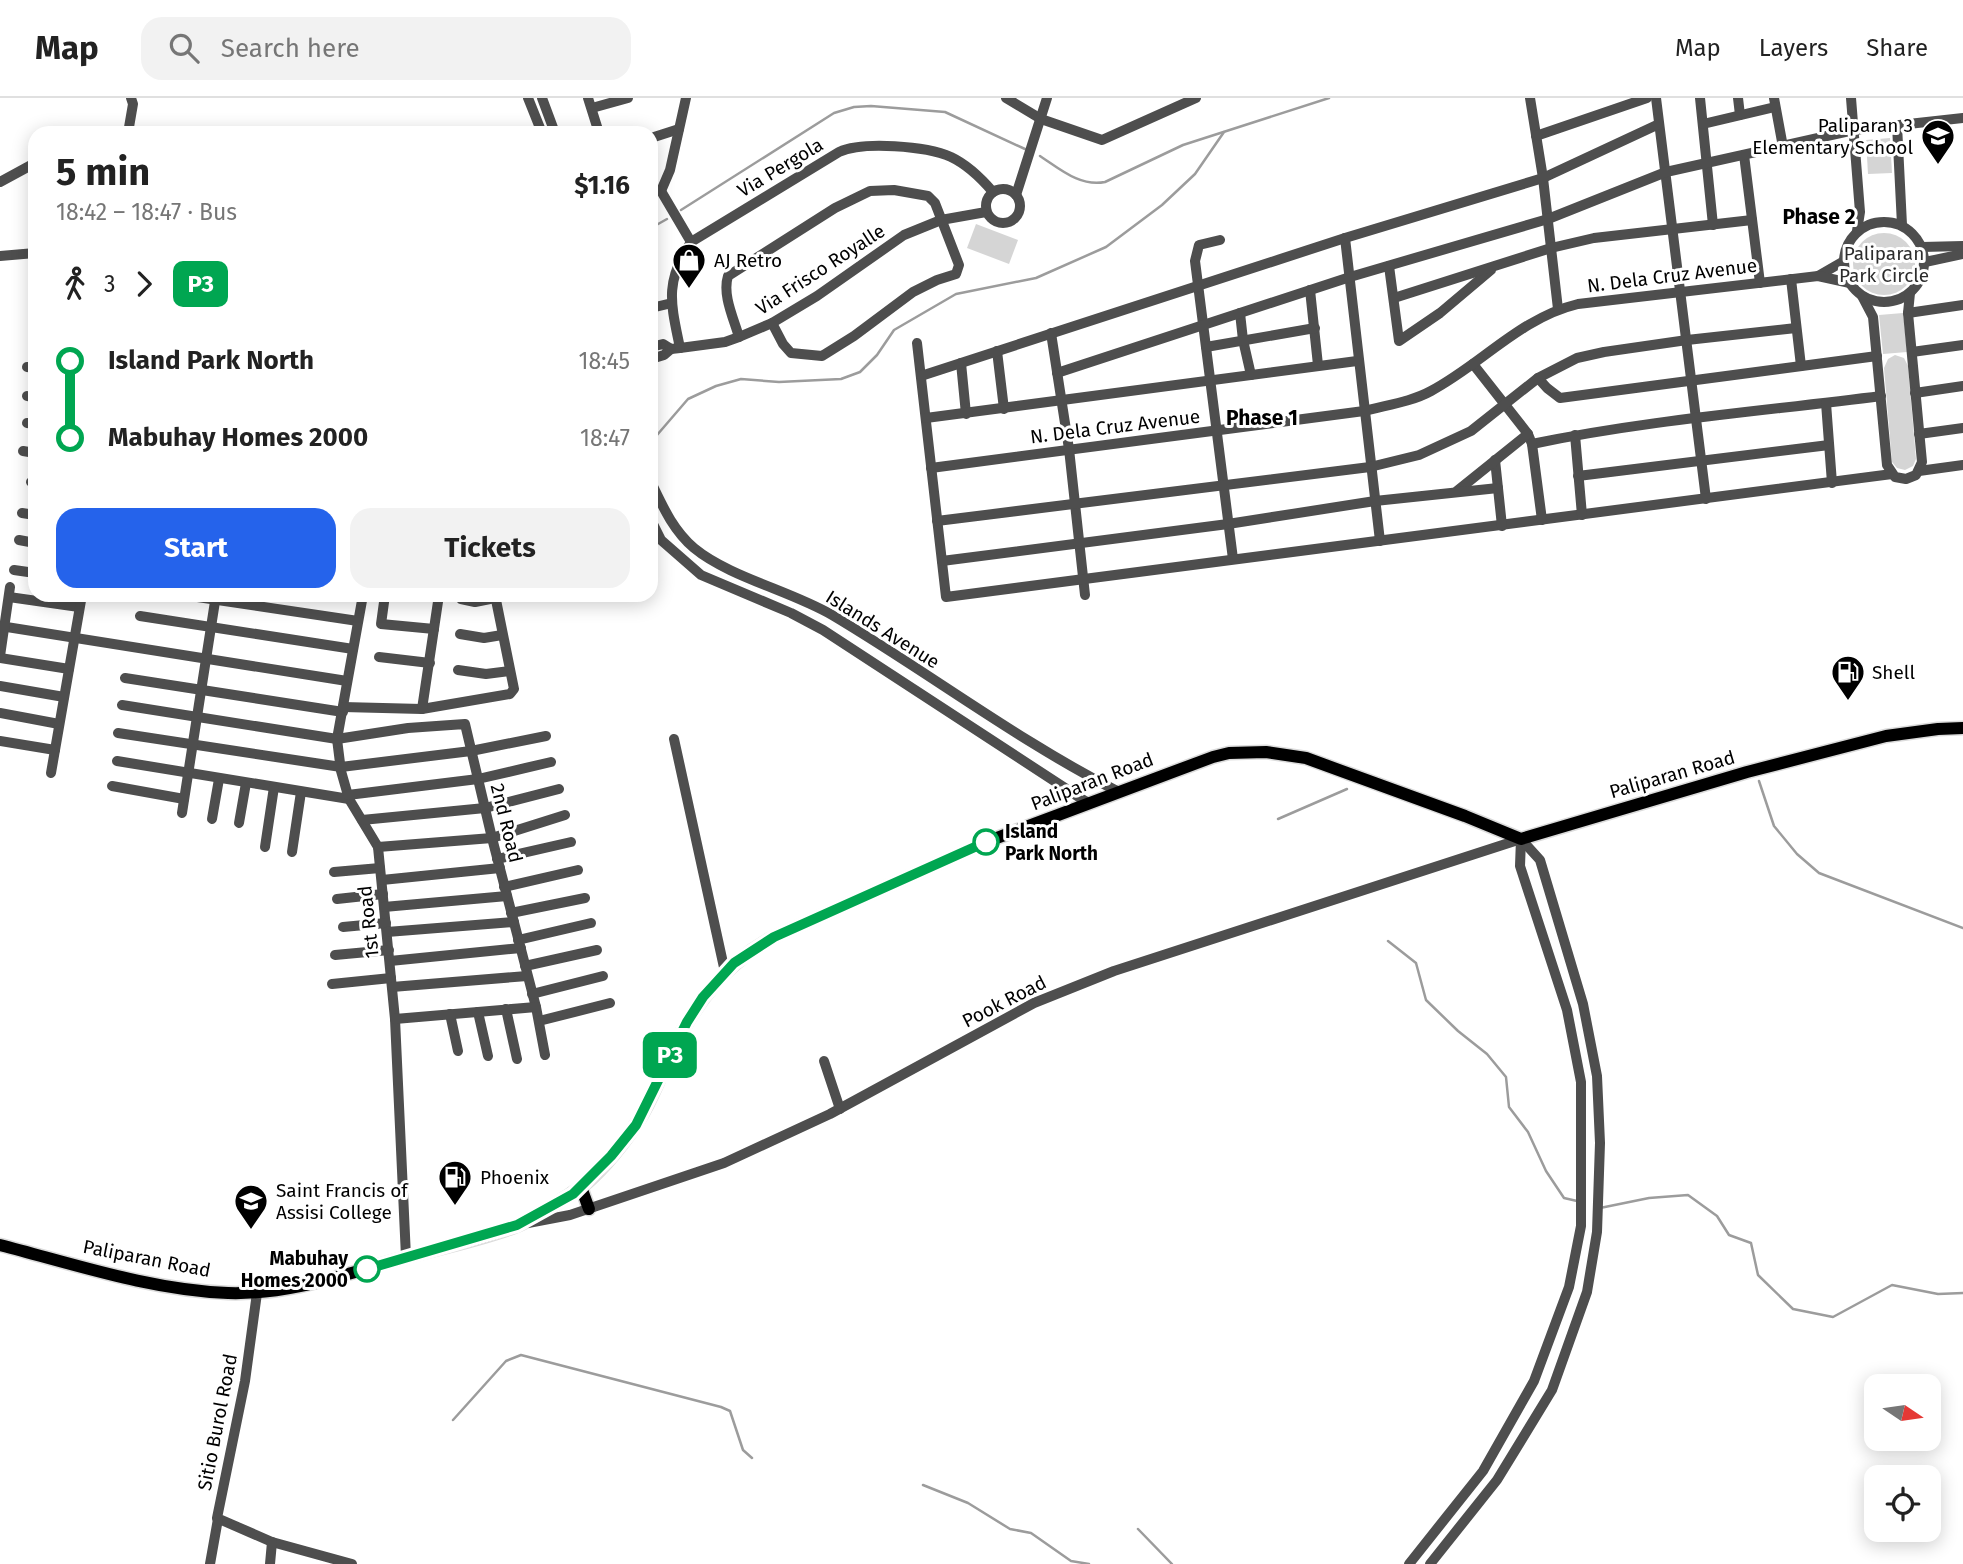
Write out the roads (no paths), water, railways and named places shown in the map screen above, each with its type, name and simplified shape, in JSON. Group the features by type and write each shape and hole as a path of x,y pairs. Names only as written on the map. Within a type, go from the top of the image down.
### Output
{"main road":[{"name":"Paliparan Road","path":"0,1245 183,1289 257,1293 305,1286 517,1225 581,1187 611,1156 636,1125 687,1022 703,997 725,972 749,952 774,937 974,848 1117,791 1213,757 1229,753 1266,752 1306,758 1521,839 1747,772 1886,736 1938,729 1963,729"},
{"path":"581,1187 589,1209"}],"street":[{"path":"129,126 133,104 131,98"},
{"path":"528,98 539,126"},
{"path":"542,98 552,126"},
{"path":"597,126 590,103 628,98"},
{"path":"658,190 670,170 686,98"},
{"path":"1006,98 1041,119 1102,140 1196,98"},
{"path":"1016,195 1007,189 993,192 986,201 986,212 996,223 1011,222 1017,216 1020,208 1016,195 1047,98"},
{"path":"1530,98 1544,177 1558,309"},
{"path":"1536,136 1647,98"},
{"path":"1656,98 1706,499"},
{"path":"1700,98 1713,225"},
{"path":"1738,98 1740,115"},
{"path":"1851,98 1860,212 1857,231"},
{"path":"1703,124 1775,103 1783,147"},
{"path":"1057,373 1350,277 1548,219 1665,172 1854,130 1963,118"},
{"path":"921,376 1345,238 1544,177 1659,124"},
{"path":"1897,125 1902,225"},
{"path":"658,136 679,129"},
{"name":"Via Pergola","path":"691,242 851,147 867,145 936,152 963,163 993,192"},
{"path":"1744,155 1760,283"},
{"path":"0,181 28,167"},
{"path":"739,337 728,299 726,285 729,276 835,208 870,191 894,190 928,197 935,203 959,265 956,274 913,292 822,356 791,353 772,323"},
{"path":"658,196 691,242 674,272 672,303 676,348"},
{"name":"Via Frisco Royalle","path":"658,357 676,348 725,342 772,323 817,296 904,235 942,220 986,212"},
{"path":"1394,298 1551,248 1594,239 1752,220"},
{"path":"1862,296 1886,303 1895,301 1910,293 1921,279 1925,262 1922,247 1918,238 1902,225 1884,221 1865,226 1850,240 1844,261 1850,283 1862,296 1873,317 1887,465 1892,474"},
{"path":"1345,238 1357,361 1380,541"},
{"path":"1220,240 1197,247 1195,261 1233,559"},
{"path":"1922,247 1963,246"},
{"path":"0,256 28,254"},
{"path":"1925,262 1963,254"},
{"name":"N. Dela Cruz Avenue","path":"1818,276 1844,261"},
{"path":"1389,266 1399,341 1440,313 1497,265"},
{"name":"N. Dela Cruz Avenue","path":"931,468 1364,411 1428,393 1511,335 1558,309 1578,304 1818,276 1850,283"},
{"path":"1791,279 1801,366"},
{"path":"1310,290 1318,365"},
{"path":"1910,293 1908,313 1922,465 1919,471"},
{"path":"658,306 672,303"},
{"path":"1908,313 1963,305"},
{"path":"1240,313 1251,375"},
{"path":"1206,347 1315,328"},
{"path":"937,521 1370,467 1419,455 1471,431 1538,378 1577,358 1604,352 1796,328"},
{"path":"1051,333 1063,402 1085,595"},
{"path":"917,343 946,597 1892,474 1906,479 1919,471 1963,465"},
{"name":"Via Frisco Royalle","path":"658,345 676,348"},
{"path":"1912,352 1963,345"},
{"path":"997,351 1004,409"},
{"path":"1538,378 1560,398 1877,356"},
{"path":"926,418 1063,402 1357,361"},
{"path":"961,363 966,414"},
{"path":"1473,364 1530,439 1542,520"},
{"path":"1915,393 1963,386"},
{"path":"1457,491 1495,460 1530,439 1881,396"},
{"path":"1826,403 1832,483"},
{"path":"1919,434 1963,428"},
{"path":"1574,435 1581,514"},
{"path":"1578,476 1829,445"},
{"path":"23,452 28,452"},
{"path":"1495,460 1502,526"},
{"path":"942,561 1228,524 1375,501 1498,488"},
{"name":"Islands Avenue","path":"658,496 674,529 709,560 799,597 832,615 981,713 1117,791"},
{"path":"22,513 28,514"},
{"name":"Islands Avenue","path":"658,534 661,540 701,575 824,630 1088,803"},
{"path":"19,540 28,542"},
{"path":"15,570 28,572"},
{"path":"28,596 10,592 2,626 0,657 69,669"},
{"path":"56,602 79,607"},
{"path":"51,773 80,602"},
{"path":"182,813 215,602"},
{"path":"246,602 358,621"},
{"name":"1st Road","path":"360,602 337,739 349,797 378,846 396,1018 406,1257"},
{"path":"384,602 381,624 435,629"},
{"path":"422,709 438,602"},
{"path":"125,678 343,709 422,709 510,694 514,690 496,602"},
{"path":"140,616 353,649"},
{"path":"2,626 347,681"},
{"path":"460,634 484,638 502,635"},
{"path":"379,657 430,663"},
{"path":"458,670 486,674 510,671"},
{"path":"0,686 64,697"},
{"path":"122,705 337,739"},
{"path":"0,713 60,724"},
{"name":"2nd Road","path":"337,739 408,728 465,723 536,1007 545,1055"},
{"path":"118,733 341,767 471,751 546,736"},
{"path":"674,739 725,972"},
{"path":"0,741 55,750"},
{"path":"117,761 274,788 349,797 478,779 551,762"},
{"path":"212,819 219,779"},
{"path":"239,823 246,783"},
{"path":"113,786 184,799"},
{"path":"265,846 274,788"},
{"path":"362,820 485,808 559,789"},
{"path":"292,852 301,792"},
{"path":"378,846 492,838 565,815"},
{"path":"1430,1564 1497,1480 1552,1390 1587,1292 1597,1232 1600,1143 1597,1076 1583,1004 1540,860 1521,839"},
{"path":"1409,1564 1483,1471 1534,1381 1569,1287 1581,1226 1581,1082 1567,1010 1520,866 1521,839"},
{"name":"Pook Road","path":"517,1225 589,1209 703,1171 840,1109 1034,1003 1114,971 1521,839"},
{"path":"382,880 498,863 571,842"},
{"path":"334,872 380,867"},
{"path":"384,906 506,891 578,870"},
{"path":"337,899 383,894"},
{"path":"344,927 386,927 513,918 585,898"},
{"path":"390,961 519,944 591,923"},
{"path":"335,955 389,950"},
{"path":"332,984 526,971 597,950"},
{"path":"532,994 603,976"},
{"path":"539,1021 610,1003"},
{"path":"1567,1010 1583,1004"},
{"path":"396,1018 536,1007"},
{"path":"506,1009 517,1059"},
{"path":"478,1012 488,1056"},
{"path":"450,1014 458,1051"},
{"path":"824,1061 840,1109"},
{"name":"Sitio Burol Road","path":"257,1293 245,1381 218,1520 272,1542 352,1564"},
{"path":"210,1564 218,1520"},
{"path":"270,1564 272,1542"}],"waterway":[{"path":"1040,156 1079,179 1105,182 1183,145 1329,98"},
{"path":"681,210 834,113 854,107 945,112 1025,149"},
{"path":"658,434 688,399 716,386 741,379 779,382 841,379 860,372 877,355 894,330 956,294 1036,278 1106,247 1162,205 1195,174 1224,132"},
{"path":"658,224 667,219"},
{"path":"1759,781 1774,826 1797,854 1819,873 1963,928"},
{"path":"1278,819 1347,789"},
{"path":"1388,941 1416,963 1426,1000 1487,1054 1506,1077 1509,1107 1528,1132 1546,1171 1564,1198 1577,1201"},
{"path":"1600,1208 1649,1198 1688,1195 1717,1216 1729,1235 1751,1243 1758,1275 1793,1309 1833,1317 1892,1285 1938,1294 1963,1293"},
{"path":"453,1420 506,1361 521,1355 730,1411 743,1450 752,1458"},
{"path":"923,1485 968,1503 1010,1529 1031,1533 1071,1561 1089,1564"},
{"path":"1138,1529 1172,1564"}],"place":[{"name":"Paliparan 3 Elementary School","path":"1938,166"},
{"name":"AJ Retro","path":"689,290"},
{"name":"Shell","path":"1848,702"},
{"name":"Island Park North","path":"986,842"},
{"name":"Phoenix","path":"455,1207"},
{"name":"Saint Francis of Assisi College","path":"251,1231"},
{"name":"Mabuhay Homes 2000","path":"367,1269"}],"district":[{"name":"Phase 2","path":"1819,217"},
{"name":"Phase 1","path":"1262,418"}],"park label":[{"name":"Paliparan Park Circle","path":"1884,264"}]}
